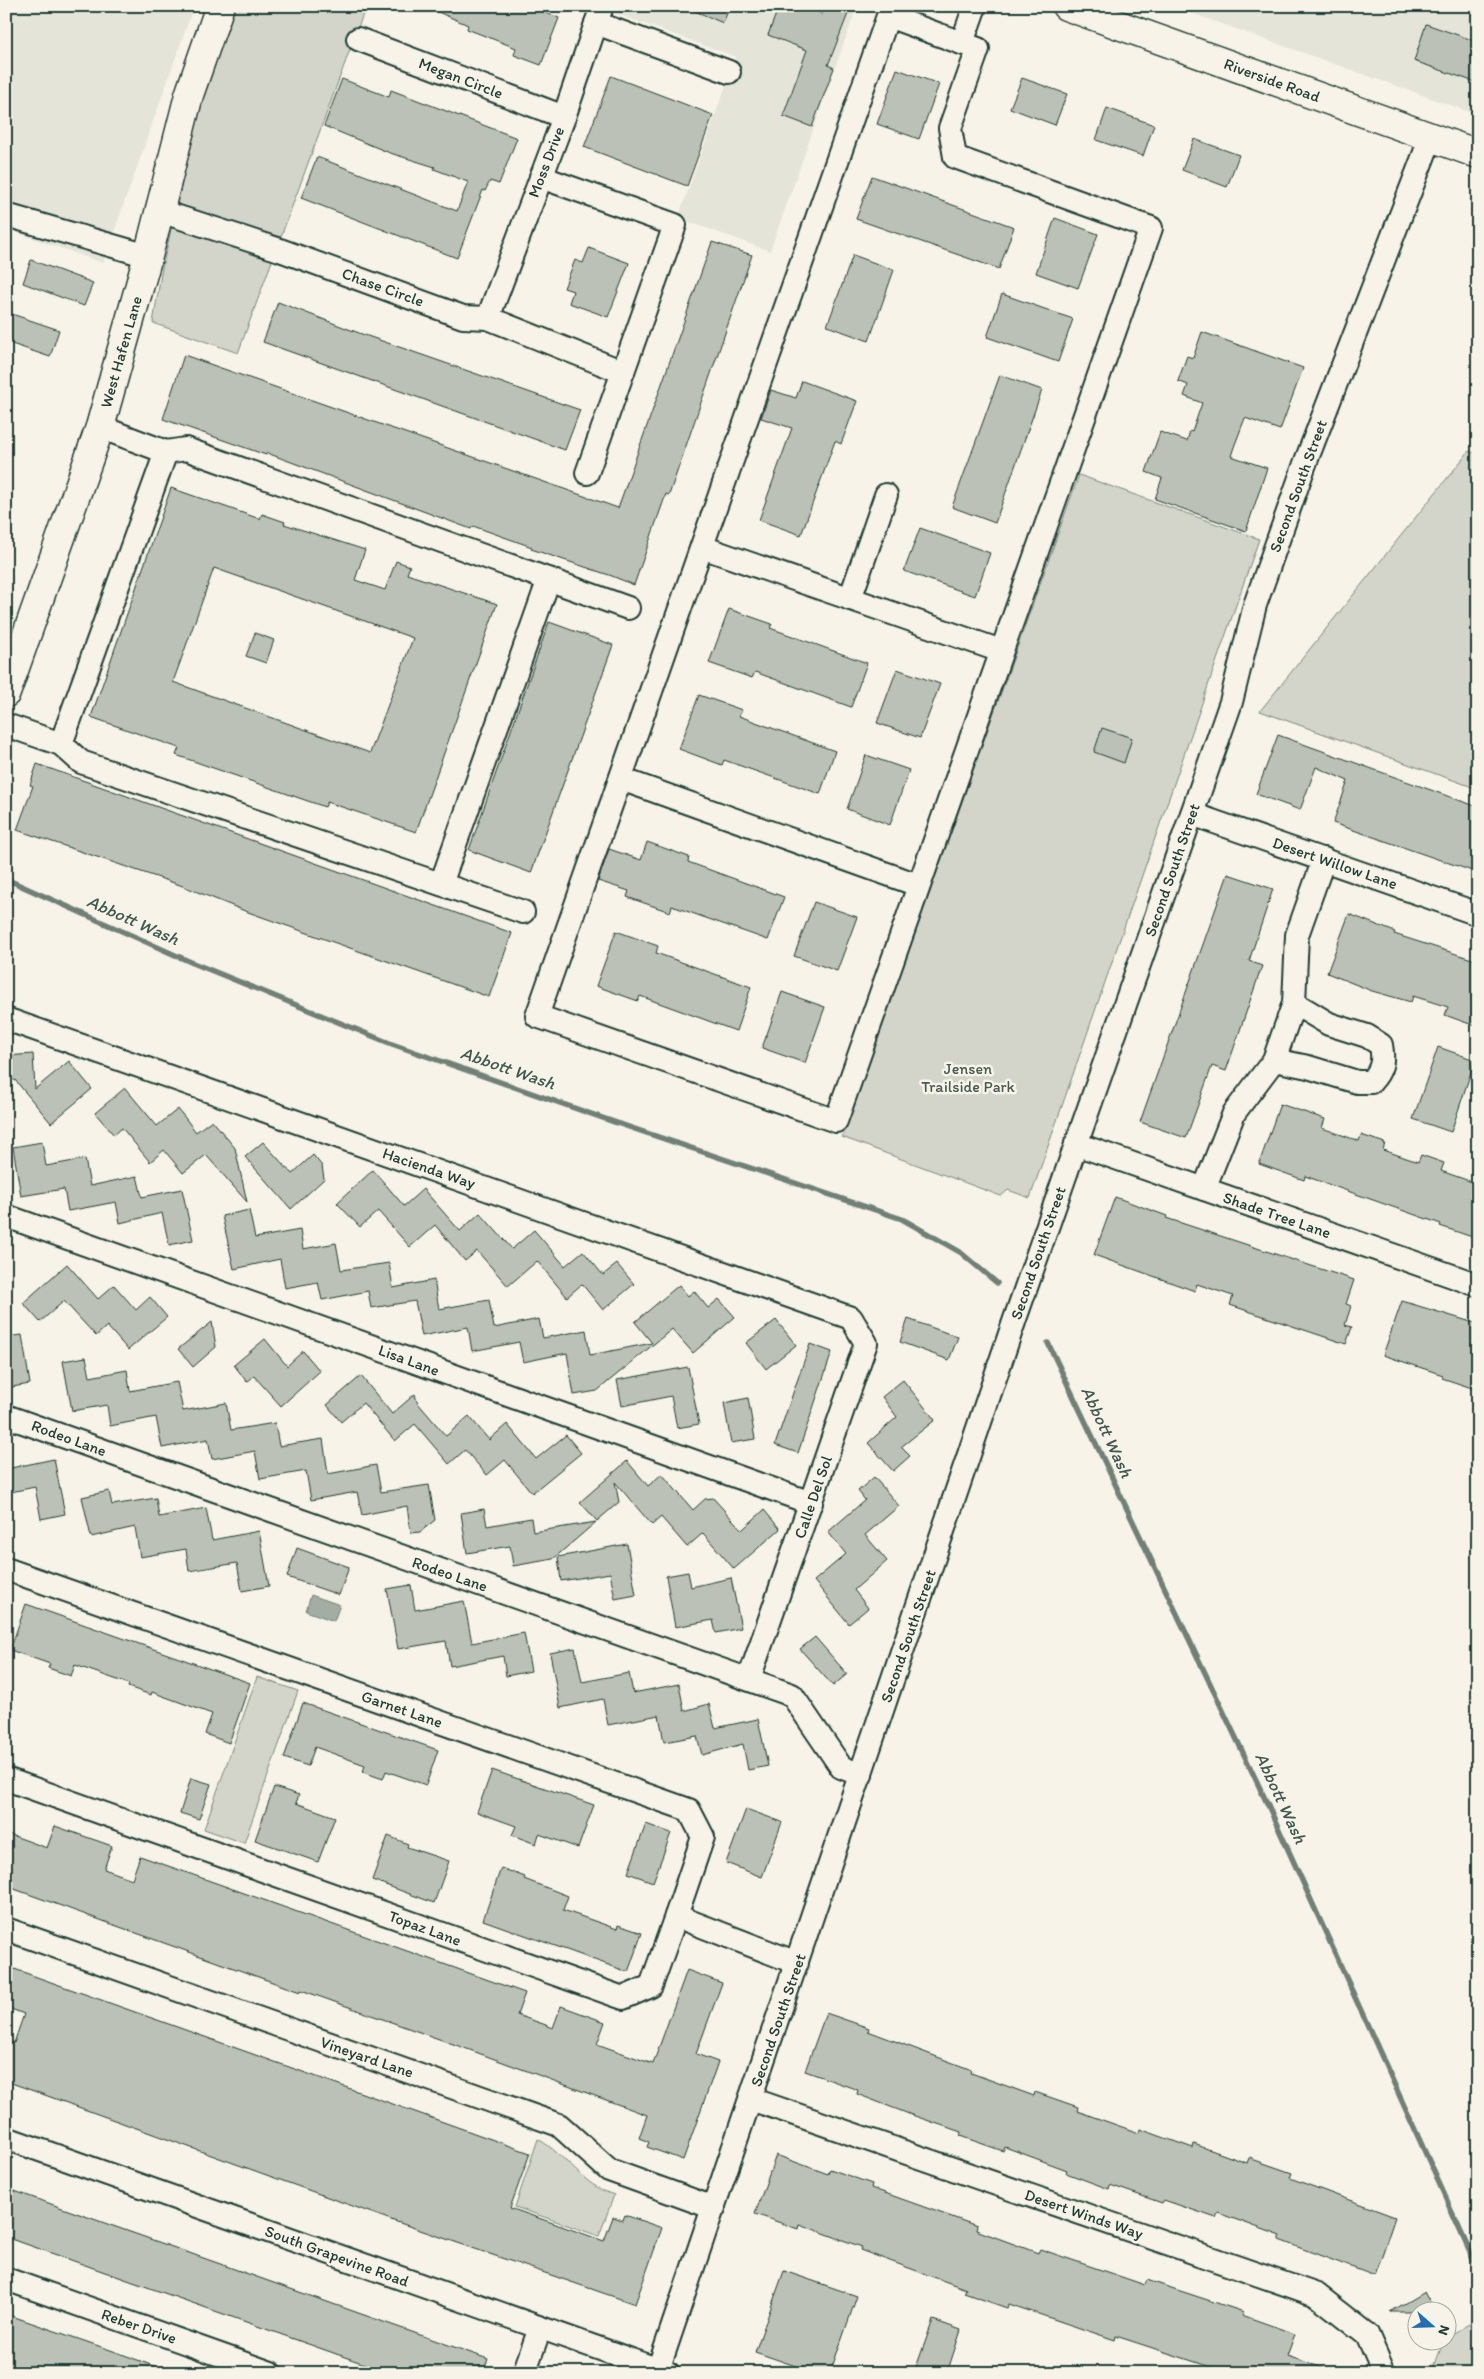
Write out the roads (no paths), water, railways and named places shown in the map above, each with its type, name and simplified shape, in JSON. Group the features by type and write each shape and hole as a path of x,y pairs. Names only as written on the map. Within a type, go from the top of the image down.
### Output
{"main road":[{"name":"West Hafen Lane","path":"6,693 100,427 148,256 189,95 220,6"},
{"name":"Riverside Road","path":"1066,6 1478,154"}],"street":[{"path":"962,43 975,6"},
{"path":"599,15 729,72"},
{"name":"Moss Drive","path":"488,318 564,117 599,15"},
{"path":"888,16 978,49 950,128 955,157 1150,228 836,1121 537,1016 702,547 888,16"},
{"name":"Megan Circle","path":"358,39 564,117"},
{"name":"Second South Street","path":"661,2372 714,2208 1076,1144 1231,702 1255,604 1306,462 1431,137"},
{"path":"541,177 675,225 586,473"},
{"name":"Chase Circle","path":"160,211 280,250 463,316 488,318 623,372"},
{"path":"6,215 148,256"},
{"path":"100,427 166,452 186,449 628,608"},
{"path":"62,744 166,452"},
{"path":"850,598 886,495"},
{"path":"702,547 1001,651"},
{"path":"441,884 548,579"},
{"path":"6,725 62,744 81,762 523,912"},
{"path":"621,779 918,885"},
{"name":"Desert Willow Lane","path":"1192,814 1478,914"},
{"path":"1204,1189 1234,1113 1274,1060 1294,1004 1298,935 1324,859"},
{"path":"1274,1060 1308,1067 1357,1082 1371,1082 1379,1073 1383,1058 1380,1045 1367,1036 1329,1024 1294,1004"},
{"name":"Hacienda Way","path":"6,1019 851,1318"},
{"name":"Shade Tree Lane","path":"1076,1144 1478,1285"},
{"name":"Lisa Lane","path":"6,1216 811,1503"},
{"name":"Calle Del Sol","path":"749,1679 866,1343 851,1318"},
{"name":"Rodeo Lane","path":"6,1416 792,1694 841,1768 861,1775"},
{"name":"Garnet Lane","path":"6,1569 689,1810 703,1837 676,1916"},
{"name":"Topaz Lane","path":"6,1779 623,1998 651,1986 676,1916"},
{"path":"676,1916 797,1963"},
{"name":"Vineyard Lane","path":"6,1929 559,2125 609,2170 714,2208"},
{"name":"Desert Winds Way","path":"751,2099 1317,2295 1366,2334 1384,2373"},
{"name":"South Grapevine Road","path":"6,2138 661,2372"},
{"name":"Reber Drive","path":"6,2279 271,2373"},
{"path":"524,2373 540,2328"}],"waterway":[{"name":"Abbott Wash","path":"6,879 193,963 392,1044 614,1122 902,1219 960,1252 997,1283"},
{"name":"Abbott Wash","path":"1048,1343 1267,1803 1478,2269"}],"park label":[{"name":"Jensen Trailside Park","path":"968,1077"}]}
